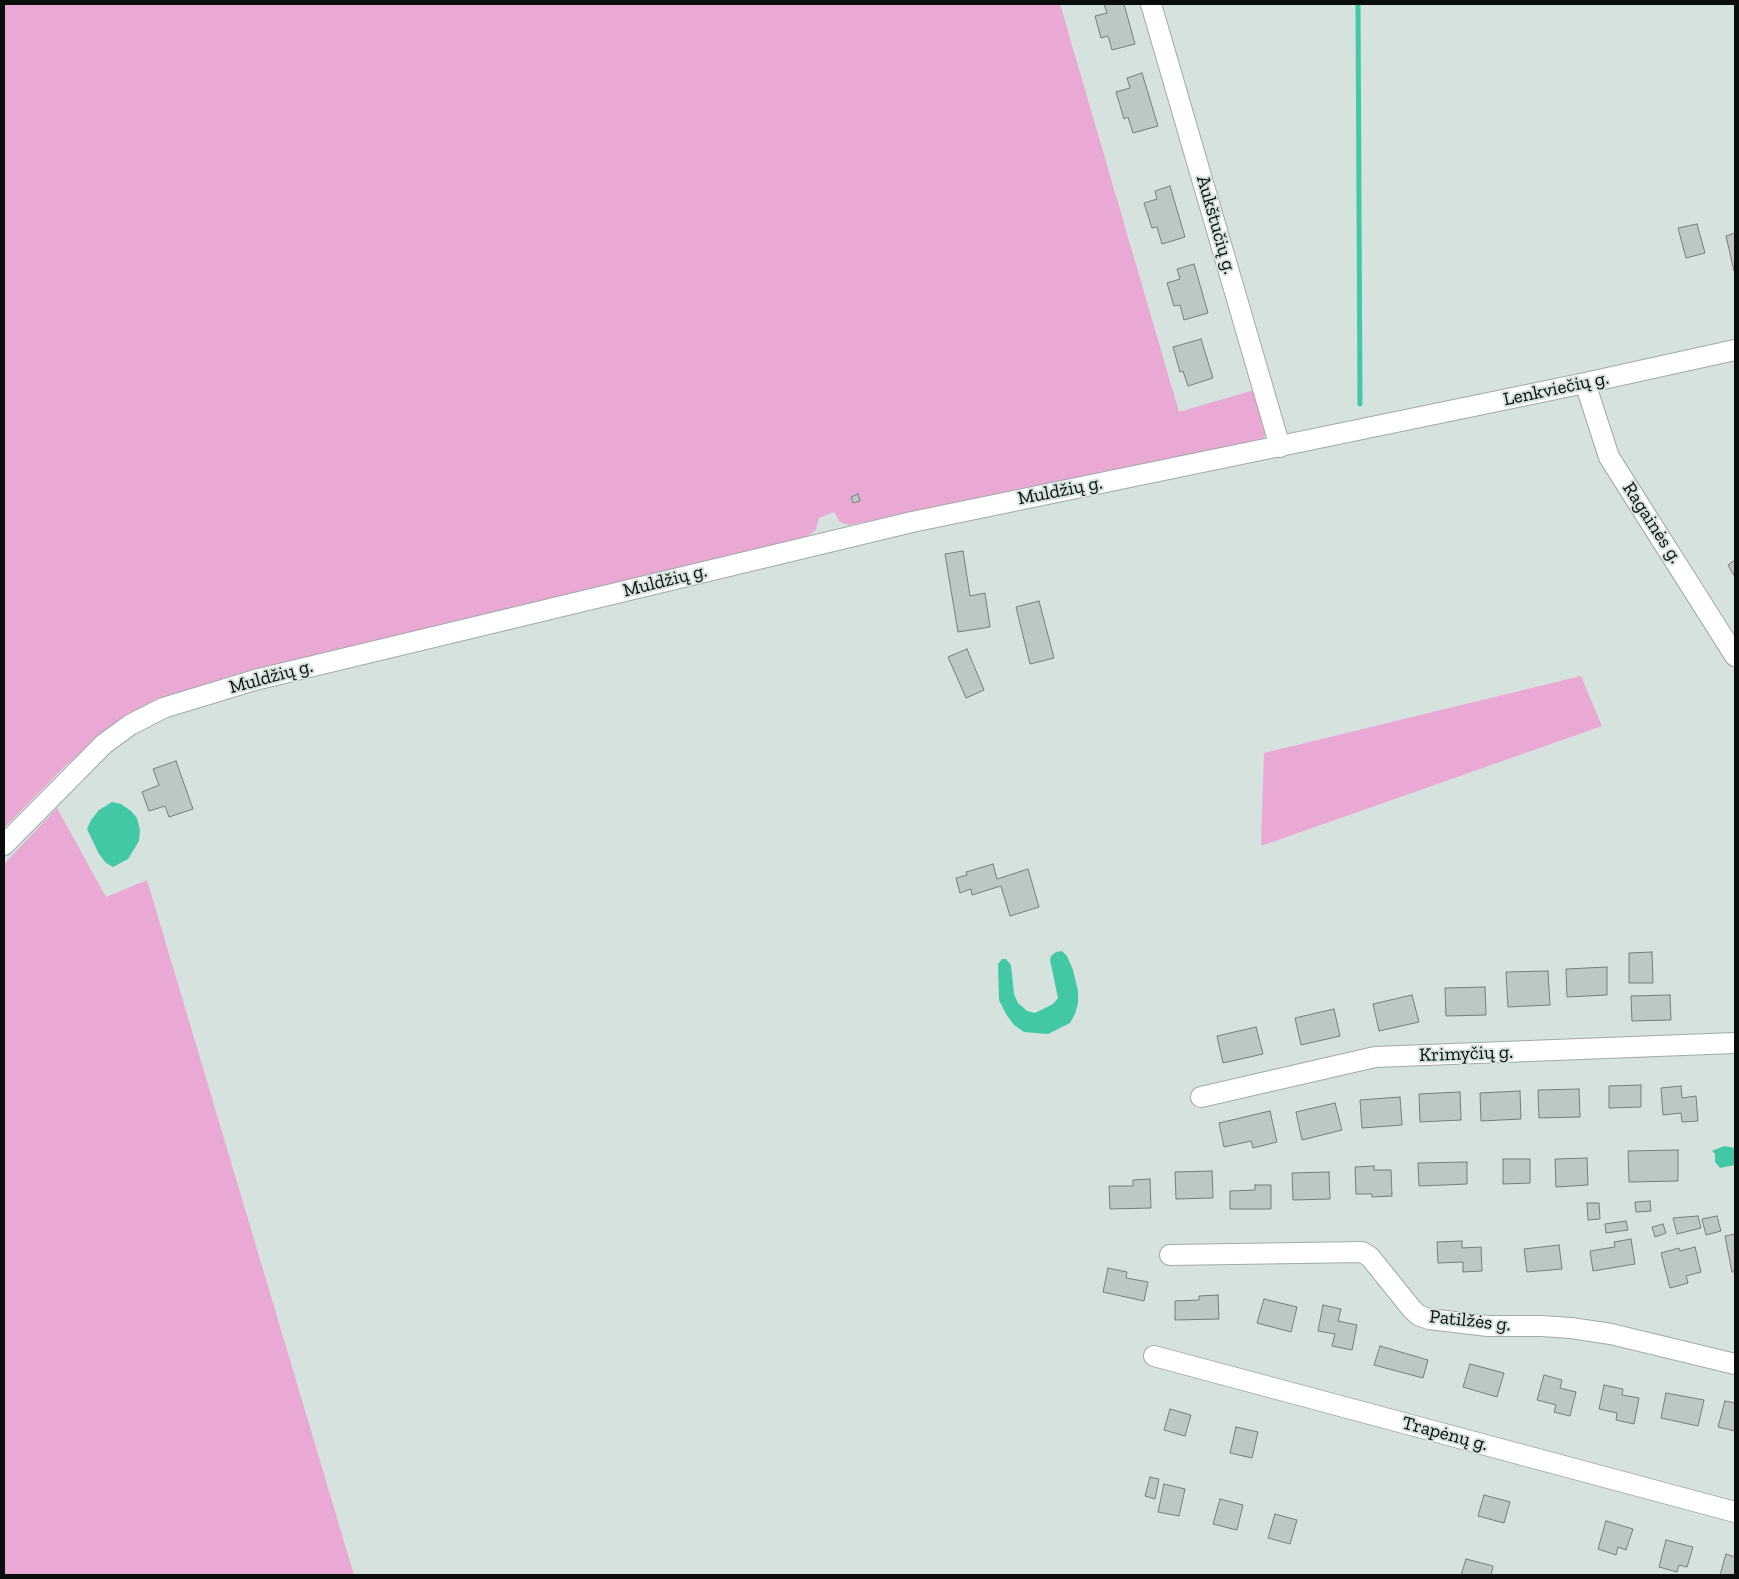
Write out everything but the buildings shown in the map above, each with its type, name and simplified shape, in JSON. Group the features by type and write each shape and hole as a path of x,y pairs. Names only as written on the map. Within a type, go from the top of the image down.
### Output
{"street":[{"name":"Aukštučių g.","path":"1151,4 1280,447"},
{"name":"Lenkviečių g.","path":"1377,427 1735,350"},
{"name":"Ragainės g.","path":"1584,384 1609,457 1735,656"},
{"name":"Muldžių g.","path":"4,845 104,744 130,725 163,708 255,680 860,534 1002,503 1377,427"},
{"name":"Krimyčių g.","path":"1201,1097 1375,1057 1735,1043"},
{"name":"Patilžės g.","path":"1170,1255 1362,1252 1370,1257 1411,1308 1418,1315 1429,1319 1488,1326 1540,1326 1611,1334 1735,1364"},
{"name":"Trapėnų g.","path":"1154,1356 1735,1512"}],"shaded area":[{"path":"4,4 1060,4 1179,412 1254,390 1266,428 1265,436 1259,442 849,525 840,522 834,512 819,518 816,530 802,540 233,675 154,703 104,733 64,767 4,828"},
{"path":"1581,676 1602,726 1261,846 1264,753"},
{"path":"112,802 121,804 131,811 137,818 140,830 139,841 128,859 113,867 106,863 99,854 87,829 99,810"},
{"path":"57,808 106,897 147,880 354,1575 4,1575 4,864"},
{"path":"1062,951 1067,956 1073,970 1078,991 1078,1003 1075,1014 1070,1023 1048,1034 1024,1032 1014,1025 999,1000 998,964 1002,959 1006,959 1011,965 1014,994 1018,1003 1027,1011 1035,1013 1053,1004 1058,998 1050,960 1051,956 1056,952"},
{"path":"1724,1146 1735,1148 1735,1165 1720,1168 1715,1162 1715,1154 1712,1151"}],"waterway":[{"path":"1358,4 1360,404"}]}
